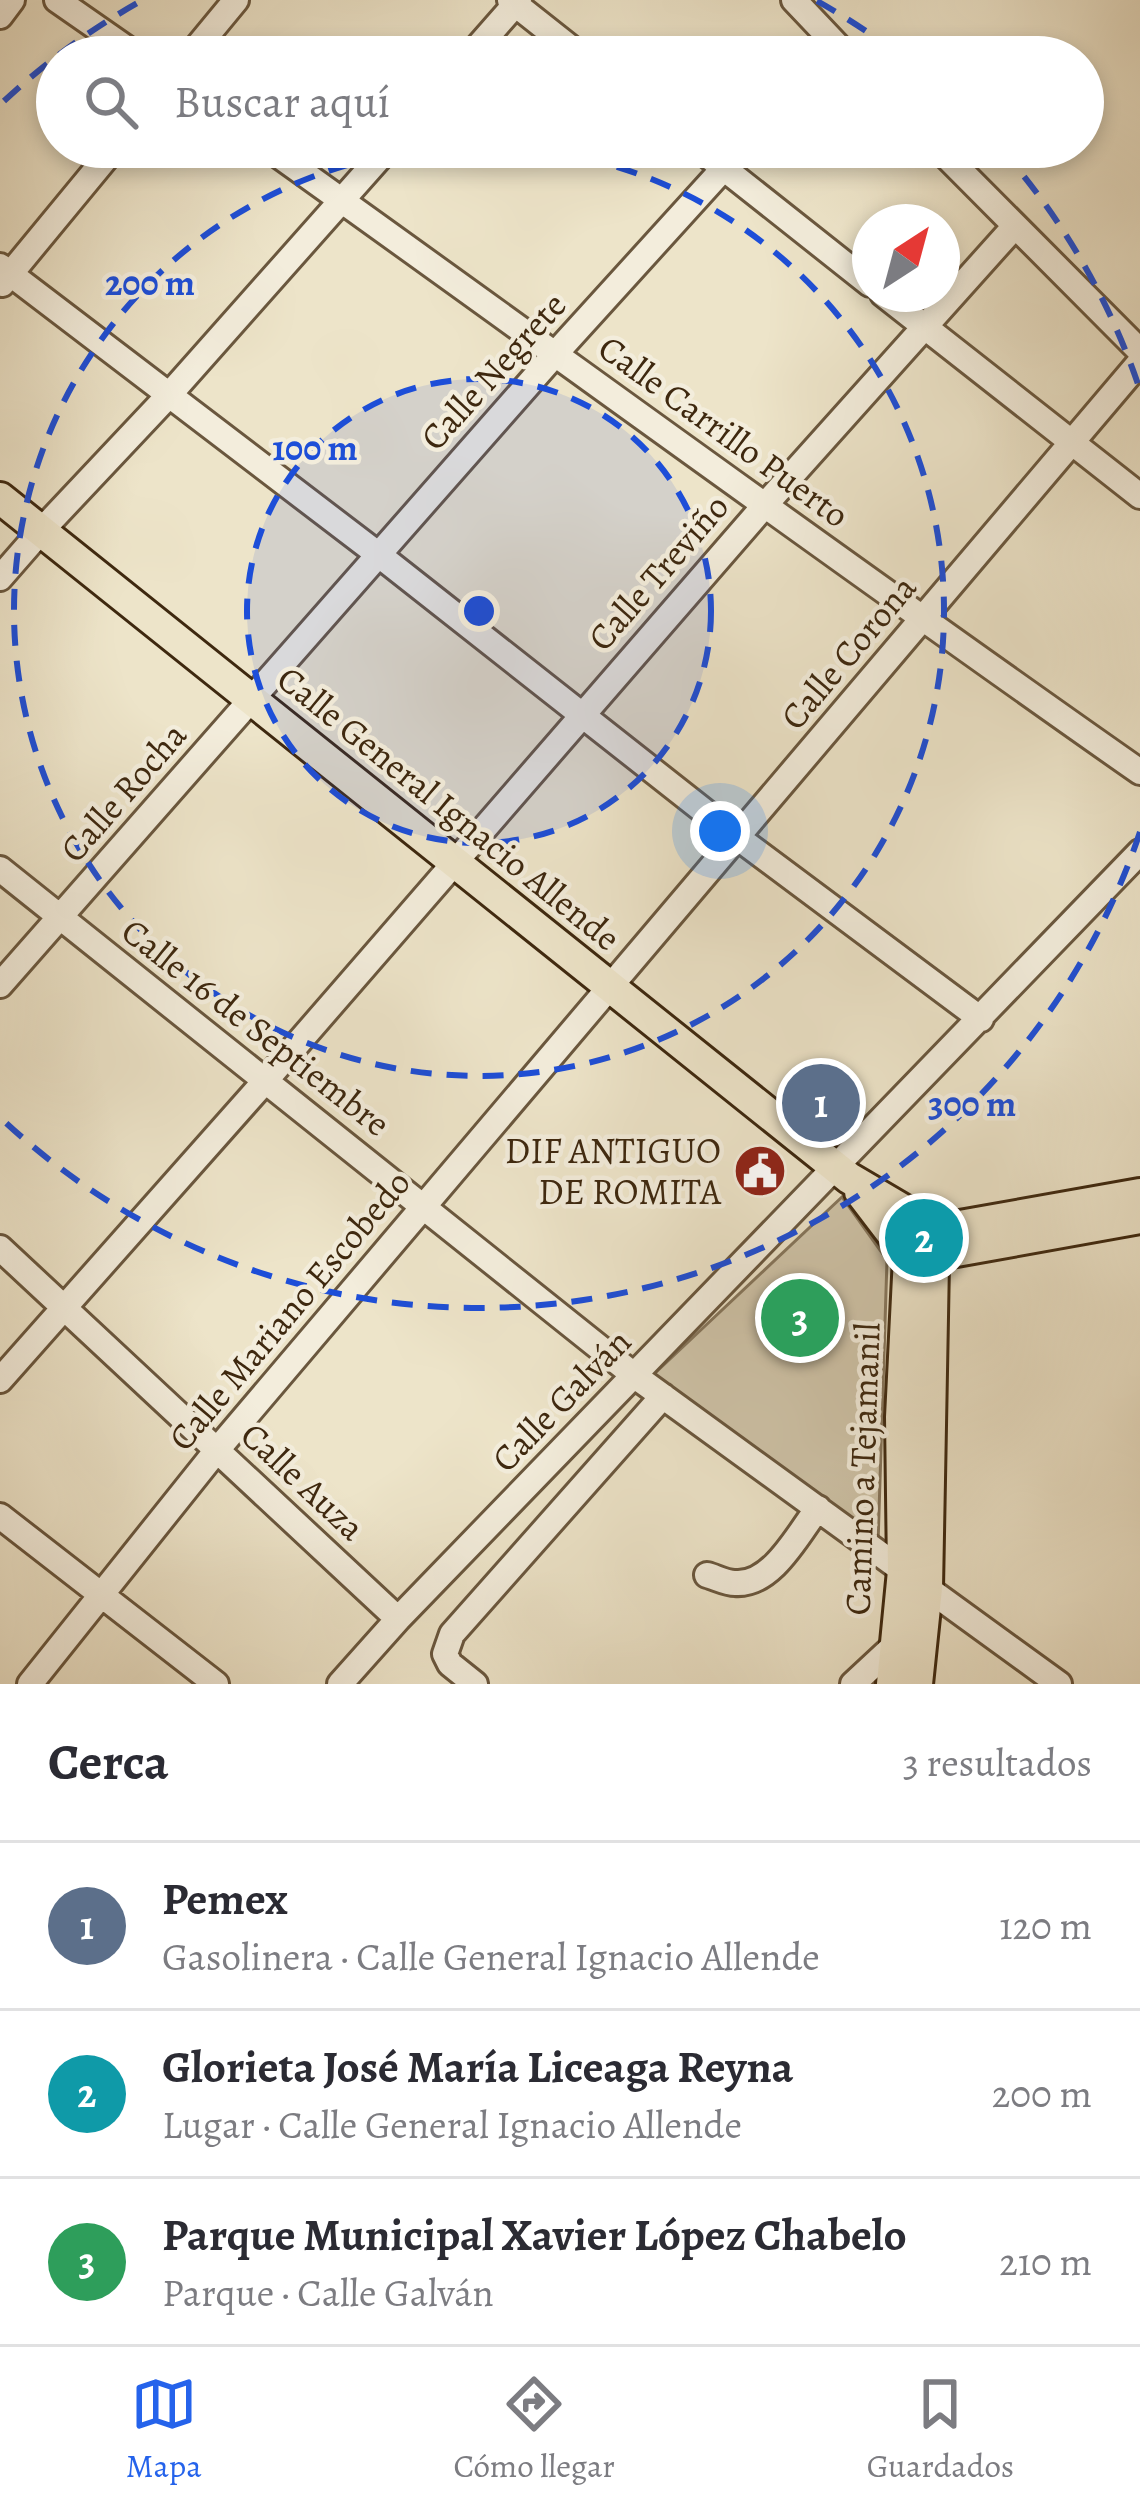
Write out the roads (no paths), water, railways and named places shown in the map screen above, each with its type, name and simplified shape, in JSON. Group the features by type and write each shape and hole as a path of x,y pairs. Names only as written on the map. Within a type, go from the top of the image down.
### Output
{"main road":[{"name":"Calle General Ignacio Allende","path":"0,498 842,1172 926,1246"},
{"path":"926,1246 1140,1195"},
{"path":"926,1246 1140,1218"},
{"name":"Camino a Tejamanil","path":"916,1684 915,1579 901,1417 926,1246"},
{"name":"Camino a Tejamanil","path":"892,1684 896,1644 915,1579"}],"street":[{"path":"0,16 12,0"},
{"path":"57,0 109,36"},
{"path":"206,36 236,0"},
{"path":"794,0 822,36"},
{"path":"486,36 514,1 556,36"},
{"path":"97,168 3,275 169,395 737,837 981,1019"},
{"name":"Calle Carrillo Puerto","path":"296,168 1140,772"},
{"path":"0,578 371,168"},
{"path":"958,168 1140,351"},
{"path":"724,169 852,270"},
{"name":"Calle Negrete","path":"252,700 724,169"},
{"name":"Calle Treviño","path":"0,1380 1015,226"},
{"path":"906,312 1140,496"},
{"name":"Calle Corona","path":"610,987 1140,362"},
{"name":"Calle Rocha","path":"0,985 252,700"},
{"name":"Calle Galván","path":"340,1684 635,1376 842,1172 1140,851"},
{"name":"Calle 16 de Septiembre","path":"0,868 635,1376 1059,1684"},
{"name":"Calle Mariano Escobedo","path":"30,1684 217,1450 610,987"},
{"name":"Calle Auza","path":"0,1248 398,1619"},
{"path":"457,1679 446,1654 452,1634 663,1396"},
{"path":"706,1575 737,1584 762,1576 818,1508"},
{"path":"0,1516 216,1684"},
{"path":"853,1684 896,1644"}],"place":[{"name":"Pemex","path":"821,1103"},
{"name":"DIF ANTIGUO DE ROMITA","path":"760,1171"},
{"name":"Glorieta José María Liceaga Reyna","path":"924,1238"},
{"name":"Parque Municipal Xavier López Chabelo","path":"800,1318"}]}
